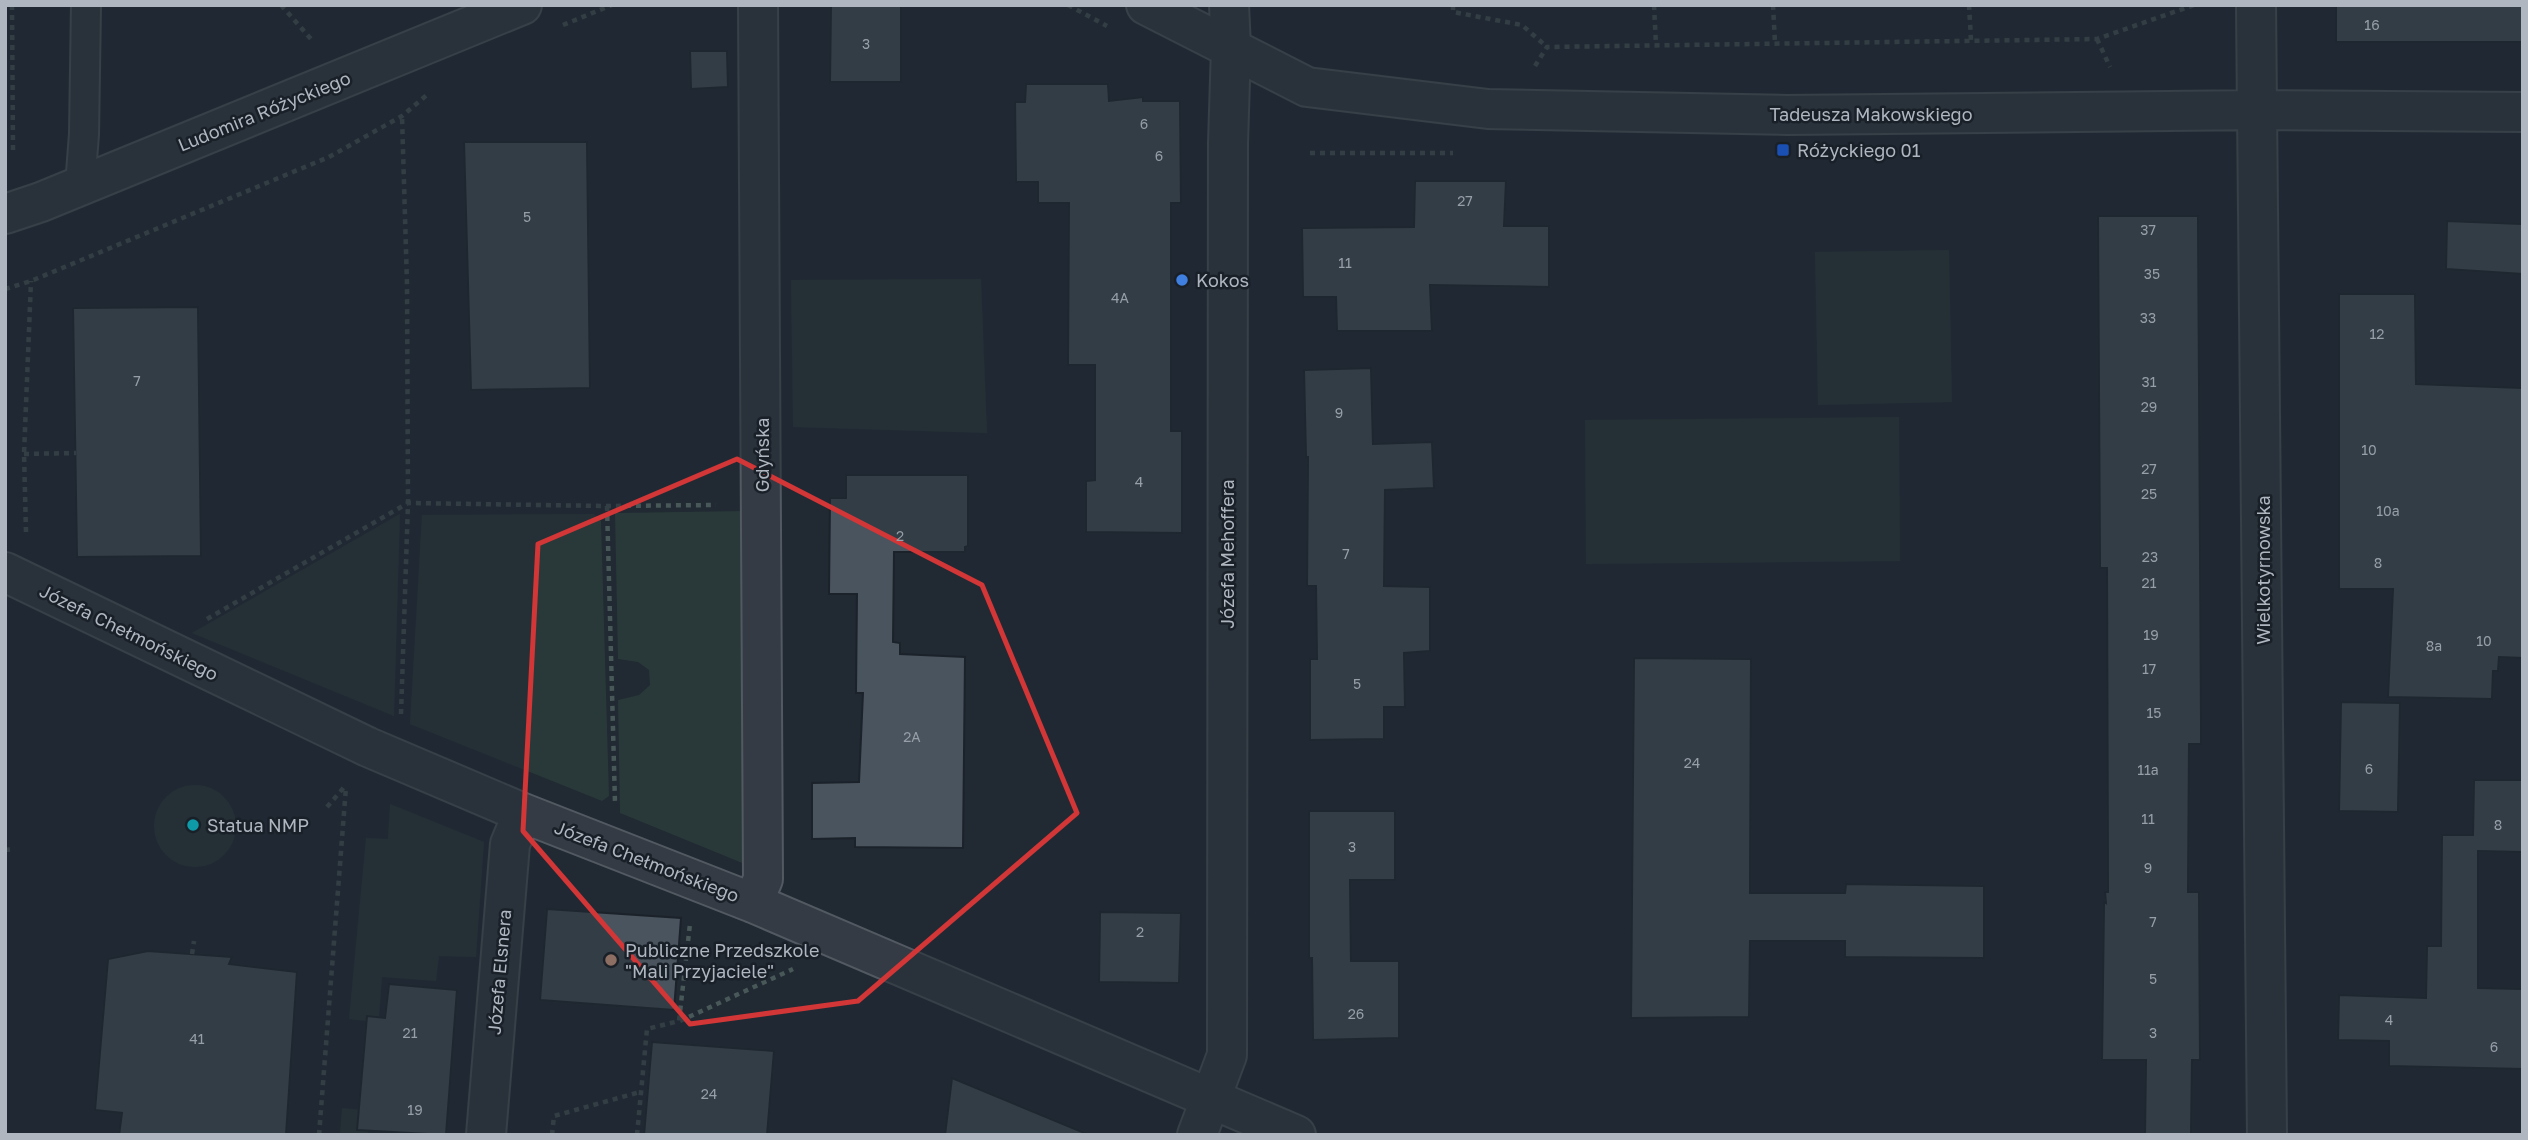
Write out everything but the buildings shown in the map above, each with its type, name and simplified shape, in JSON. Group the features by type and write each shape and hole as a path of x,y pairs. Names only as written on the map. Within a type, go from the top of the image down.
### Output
{"street":[{"name":"Gdyńska","path":"753,903 763,878 758,5"},
{"path":"1146,5 1231,48"},
{"name":"Józefa Mehoffera","path":"1197,1135 1227,1055 1227,143 1231,48 1228,5"},
{"name":"Wielkotyrnowska","path":"2256,5 2267,1135"},
{"name":"Ludomira Różyckiego","path":"5,214 80,186 507,8"},
{"name":"Tadeusza Makowskiego","path":"1231,48 1307,88 1488,109 1787,115 2259,110 2523,111"},
{"name":"Józefa Chełmońskiego","path":"5,572 368,747 523,813 753,903 1296,1135"},
{"name":"Józefa Elsnera","path":"485,1135 510,844 523,813"}],"lane":[{"path":"80,186 84,134 86,5"}],"path":[{"path":"12,5 13,152"},
{"path":"281,5 311,39"},
{"path":"562,25 612,5"},
{"path":"1068,5 1115,30"},
{"path":"1453,5 1453,12 1522,25 1547,47 2097,39 2194,5"},
{"path":"1654,5 1656,45"},
{"path":"1773,5 1775,43"},
{"path":"1969,5 1971,40"},
{"path":"1534,68 1547,47"},
{"path":"5,289 31,281 329,157 402,116 432,91"},
{"path":"401,715 408,503 407,284 402,116"},
{"path":"26,533 24,454 31,281"},
{"path":"24,454 76,453"},
{"path":"203,622 408,503 607,506 762,504"},
{"path":"607,506 615,804"},
{"path":"327,807 352,774"},
{"path":"320,1135 346,785"},
{"path":"5,850 15,849"},
{"path":"679,1021 691,917"},
{"path":"192,954 194,942"},
{"path":"637,1135 647,1029 679,1021 798,967"},
{"path":"552,1135 554,1116 640,1092"}],"highlighted area":[{"path":"737,459 982,585 1077,813 858,1001 690,1024 523,831 538,544"}],"shaded area":[{"path":"1949,250 1952,402 1818,405 1815,252"},
{"path":"981,279 987,433 793,427 791,280"},
{"path":"1899,417 1900,561 1586,564 1585,420"},
{"path":"746,511 752,867 620,813 618,700 639,695 650,685 649,670 638,662 618,659 615,513"},
{"path":"400,514 394,716 192,633"},
{"path":"594,514 601,521 609,796 602,801 410,724 422,515"},
{"path":"195,785 211,788 224,797 233,810 236,826 233,842 224,855 211,864 195,867 179,864 166,855 157,842 154,826 157,810 166,797 179,788"},
{"path":"390,804 484,842 476,957 439,956 436,981 382,977 379,1017 367,1016 366,1021 349,1019 366,838 388,839"},
{"path":"342,1108 369,1111 368,1135 340,1135"}],"place":[{"name":"Różyckiego 01","path":"1783,150"},
{"name":"Kokos","path":"1182,280"},
{"name":"Statua NMP","path":"193,825"},
{"name":"Publiczne Przedszkole \"Mali Przyjaciele\"","path":"611,960"}]}
